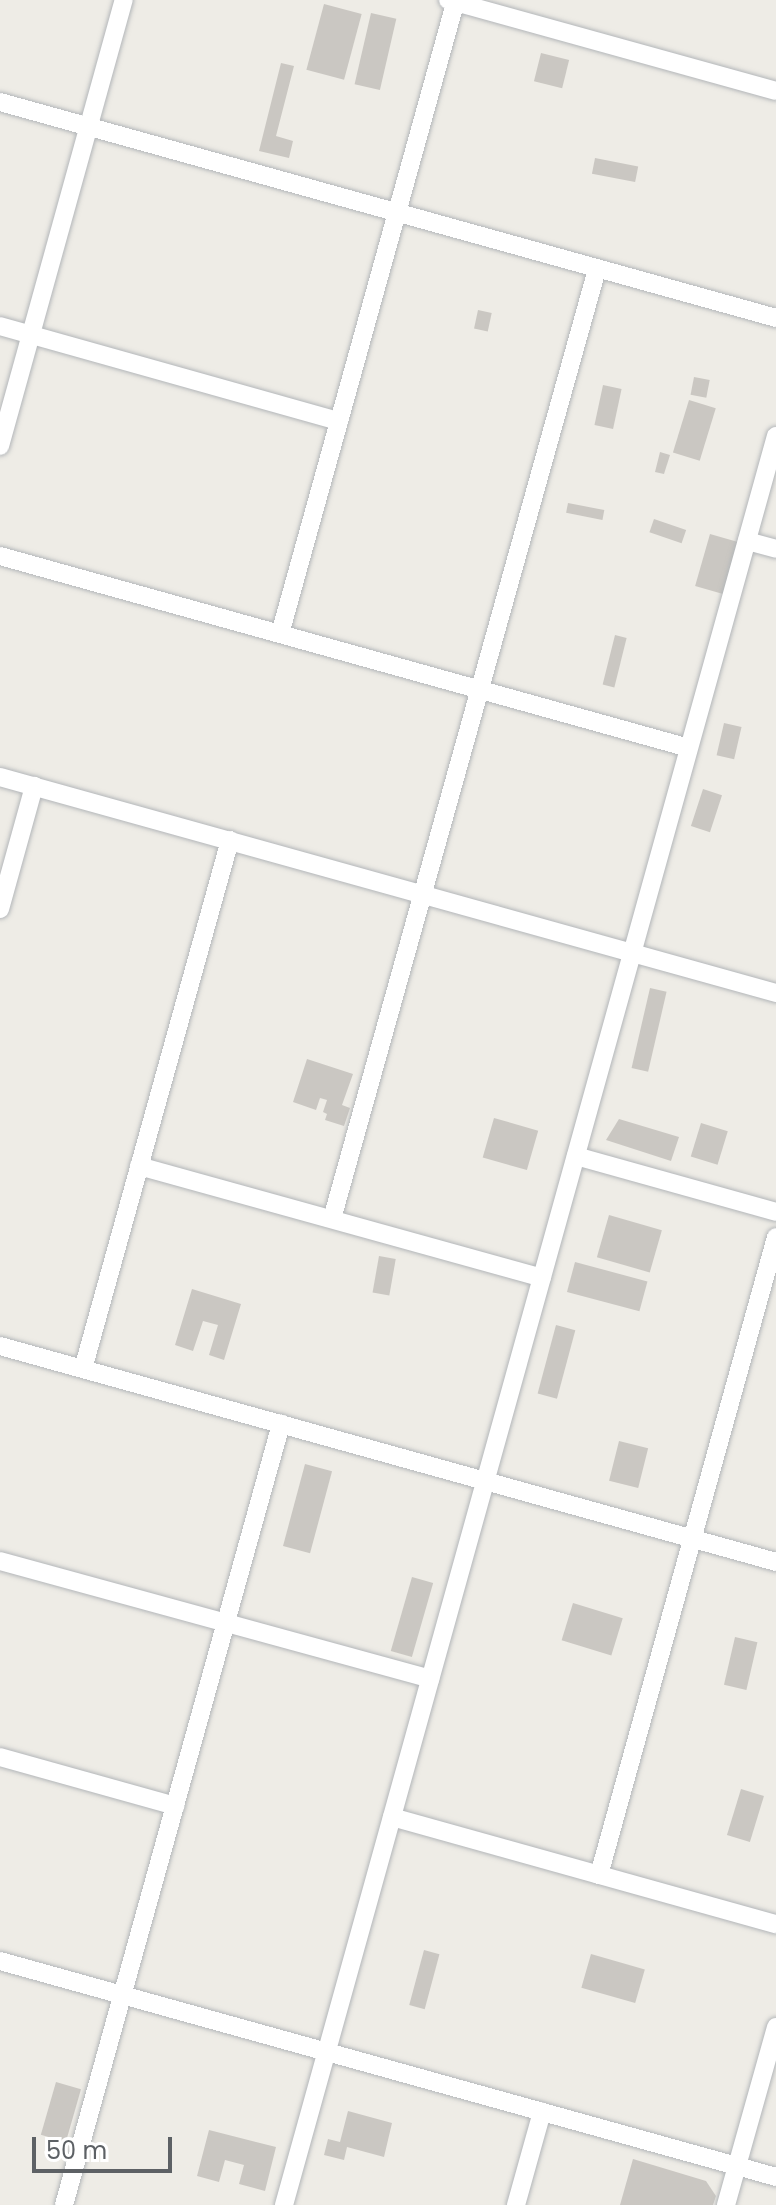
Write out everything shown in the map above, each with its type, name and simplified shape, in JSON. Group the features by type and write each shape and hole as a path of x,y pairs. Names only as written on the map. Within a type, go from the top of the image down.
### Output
{"street":[{"path":"0,446 124,0"},
{"path":"280,634 453,1 776,91"},
{"path":"0,102 776,318"},
{"path":"332,1219 597,269"},
{"path":"0,326 339,421"},
{"path":"284,2205 776,436"},
{"path":"747,541 776,549"},
{"path":"0,556 689,748"},
{"path":"0,777 776,993"},
{"path":"0,909 34,786"},
{"path":"83,1369 230,840"},
{"path":"576,1156 776,1212"},
{"path":"139,1166 542,1278"},
{"path":"599,1875 776,1237"},
{"path":"0,1346 776,1562"},
{"path":"64,2205 281,1424"},
{"path":"0,1561 430,1679"},
{"path":"0,1757 175,1806"},
{"path":"392,1817 776,1924"},
{"path":"0,1961 776,2177"},
{"path":"726,2205 776,2027"},
{"path":"516,2205 542,2112"}],"building":[{"path":"324,4 362,14 344,80 306,70"},
{"path":"371,13 396,19 380,90 355,84"},
{"path":"541,53 569,60 562,88 534,81"},
{"path":"281,63 294,66 276,136 293,141 289,158 259,151"},
{"path":"595,158 638,166 635,182 592,174"},
{"path":"478,310 492,313 488,331 474,329"},
{"path":"694,377 710,380 706,398 691,395"},
{"path":"603,385 622,389 613,429 594,425"},
{"path":"689,400 716,408 700,461 673,453"},
{"path":"660,452 670,455 664,474 655,472"},
{"path":"568,503 604,510 602,520 566,513"},
{"path":"654,519 686,530 682,543 649,532"},
{"path":"710,534 738,542 723,594 695,586"},
{"path":"615,635 627,638 614,687 603,684"},
{"path":"724,723 742,727 734,759 717,755"},
{"path":"703,789 722,795 710,832 691,826"},
{"path":"650,988 667,992 648,1072 632,1068"},
{"path":"307,1059 353,1074 342,1105 350,1108 344,1126 325,1120 327,1114 323,1112 327,1100 320,1098 316,1110 293,1102"},
{"path":"494,1118 538,1131 527,1170 483,1157"},
{"path":"619,1119 679,1137 671,1161 606,1140"},
{"path":"701,1123 728,1131 718,1165 691,1156"},
{"path":"609,1215 662,1230 650,1272 597,1257"},
{"path":"379,1256 396,1259 389,1295 373,1292"},
{"path":"575,1262 647,1281 639,1311 567,1292"},
{"path":"192,1289 241,1304 224,1360 209,1355 218,1325 203,1321 193,1351 175,1345"},
{"path":"556,1325 575,1330 557,1399 538,1394"},
{"path":"619,1441 648,1448 638,1488 609,1481"},
{"path":"305,1464 332,1471 310,1553 283,1546"},
{"path":"412,1577 433,1583 412,1657 391,1651"},
{"path":"573,1603 623,1618 611,1655 562,1640"},
{"path":"735,1637 757,1642 746,1690 724,1685"},
{"path":"741,1789 764,1796 750,1842 727,1835"},
{"path":"424,1950 439,1954 425,2009 409,2005"},
{"path":"591,1954 645,1969 635,2003 581,1988"},
{"path":"56,2082 81,2089 66,2142 41,2135"},
{"path":"348,2111 392,2123 384,2157 347,2147 344,2160 324,2155 328,2139 340,2142"},
{"path":"209,2130 276,2147 265,2191 239,2184 244,2165 225,2160 219,2182 197,2176"},
{"path":"633,2159 706,2181 716,2196 713,2205 620,2205"}]}
